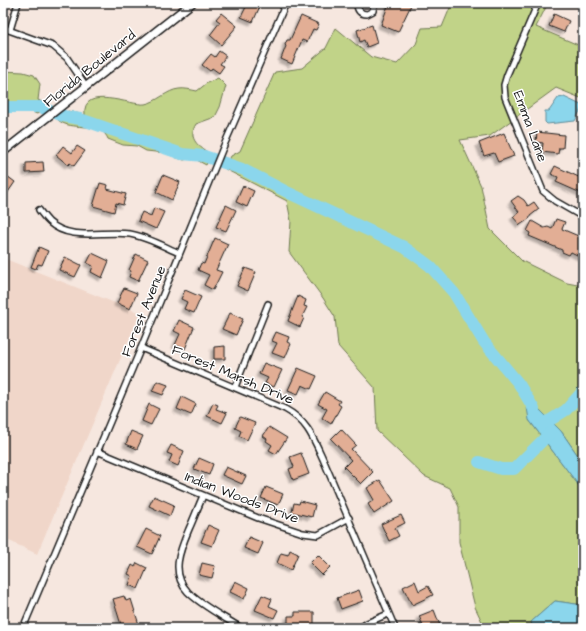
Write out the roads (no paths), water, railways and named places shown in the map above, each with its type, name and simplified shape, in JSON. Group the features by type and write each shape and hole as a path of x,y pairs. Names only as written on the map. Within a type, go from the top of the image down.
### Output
{"street":[{"path":"10,30 18,3"},
{"name":"Florida Boulevard","path":"3,152 192,3"},
{"name":"Forest Avenue","path":"23,628 141,348 222,150 286,3"},
{"path":"357,3 358,10 367,14 373,11 374,3"},
{"name":"Emma Lane","path":"538,3 507,75 504,85 505,97 543,191 555,201 583,217"},
{"path":"3,28 46,43 56,49 67,58 86,86"},
{"path":"39,210 53,225 70,232 82,234 109,233 132,235 179,253"},
{"path":"235,388 268,304"},
{"name":"Forest Marsh Drive","path":"141,348 285,409 304,422 311,433 349,518"},
{"name":"Indian Woods Drive","path":"98,451 258,518 310,535 318,535 349,518"},
{"path":"203,496 178,558 177,566 179,575 183,586 194,597 241,628"},
{"path":"349,518 395,628"},
{"path":"360,628 367,623 388,614"}],"water":[{"path":"564,97 581,105 582,107 575,121 547,124 545,122 545,111 549,111 558,98"},
{"path":"525,395 561,431 583,463 583,491 529,420"},
{"path":"555,601 583,605 583,628 533,628 531,622"}],"waterway":[{"path":"3,107 40,107 63,116 80,119 182,154 204,156 242,169 289,193 404,247 430,266 454,293 484,342 519,384 534,409"},
{"path":"544,424 566,410 583,391"},
{"path":"573,402 583,403"},
{"path":"479,462 501,469 514,469 550,433"}]}
